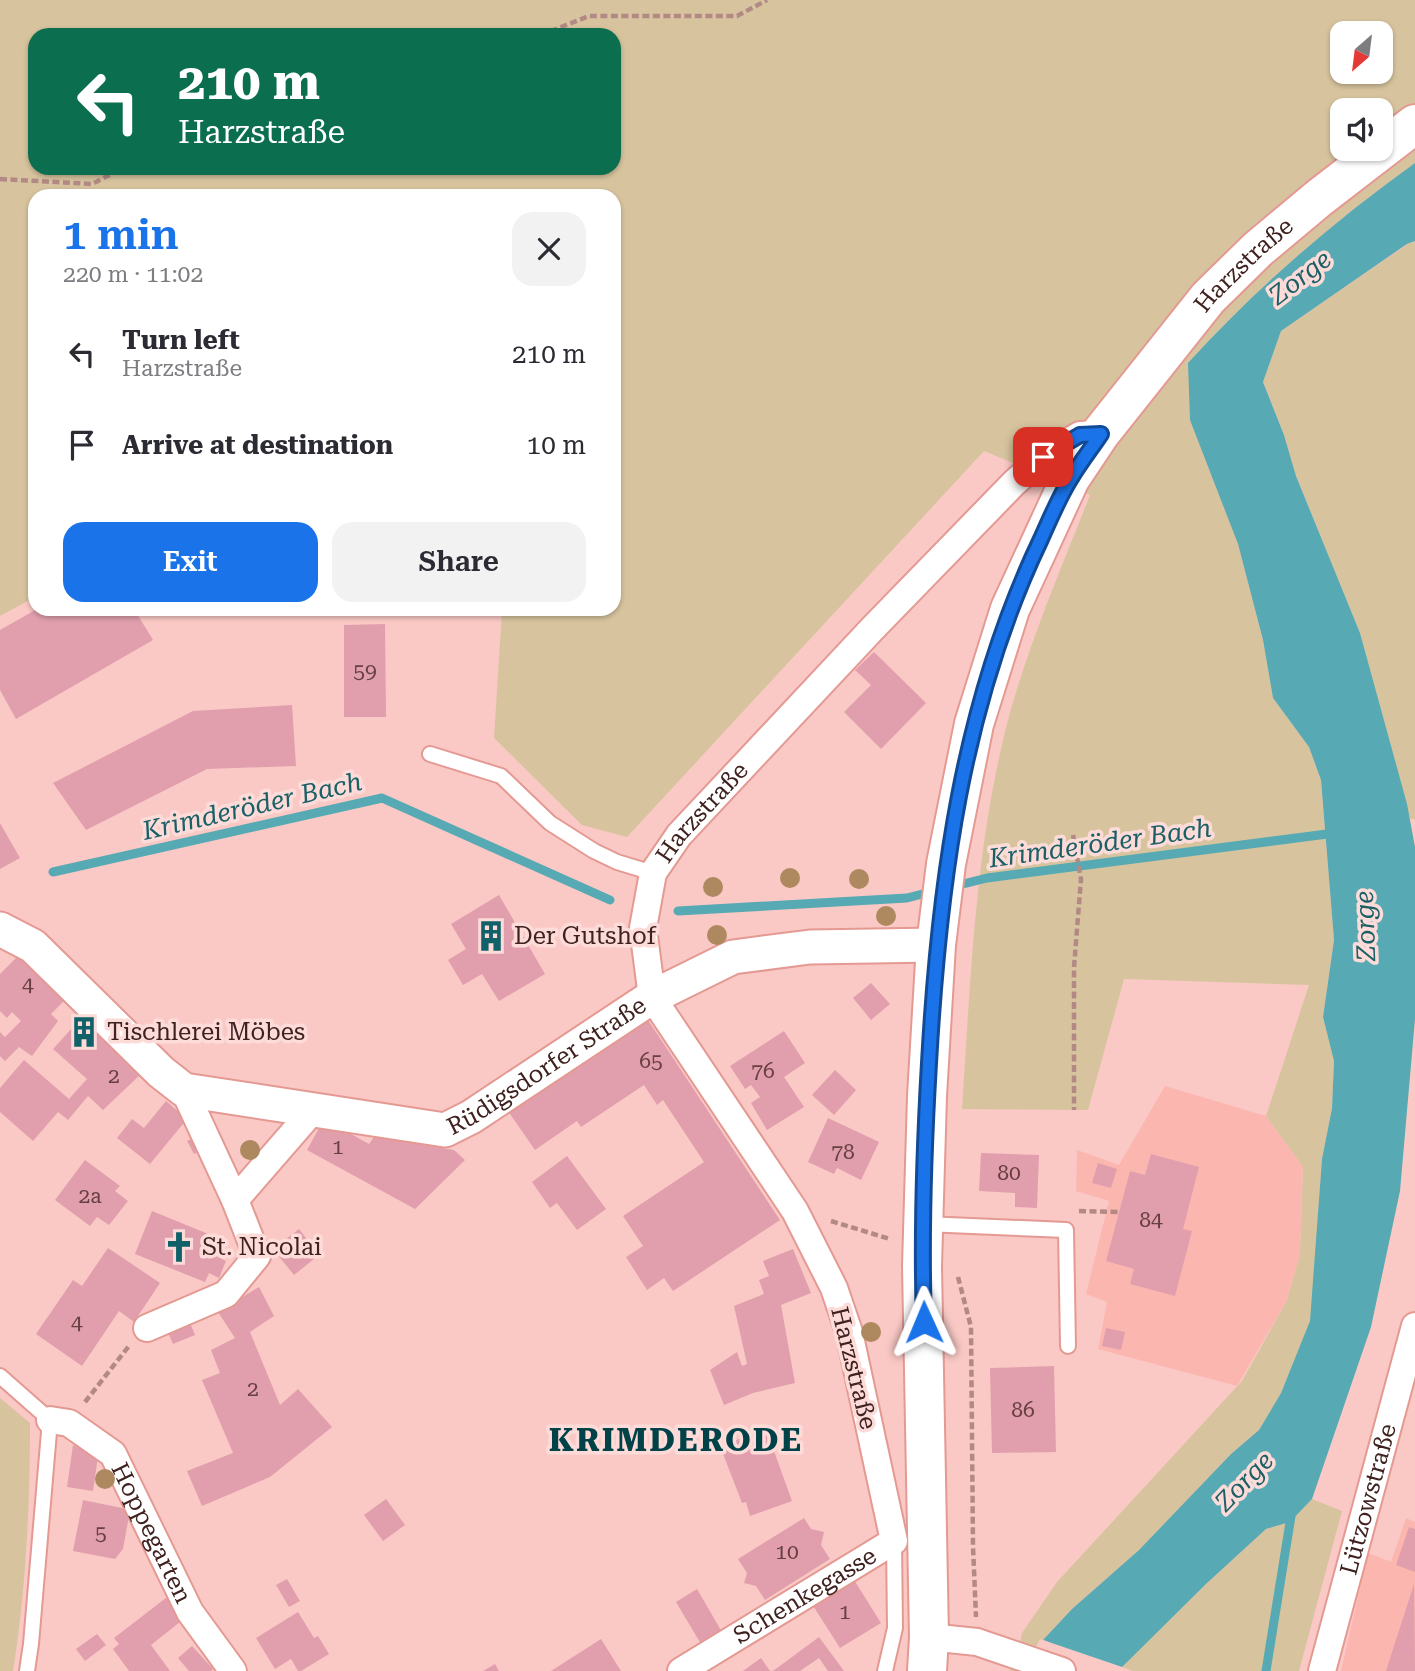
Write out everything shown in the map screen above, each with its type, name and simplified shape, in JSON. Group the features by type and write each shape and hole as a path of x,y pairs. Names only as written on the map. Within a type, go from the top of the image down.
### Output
{"main road":[{"name":"Harzstraße","path":"928,1654 922,1266 909,1232 927,1096 938,929 946,863 974,724 1010,609 1070,479 1101,434 1208,298 1268,241 1319,198 1415,124"}],"street":[{"name":"Harzstraße","path":"894,1541 849,1332 834,1289 795,1210 652,998 643,928 653,873 679,835 873,628 1014,483 1043,457 1080,435 1101,434"},
{"path":"0,929 33,946 161,1072 184,1090 257,1256 226,1294 147,1328"},
{"name":"Rüdigsdorfer Straße","path":"184,1090 445,1130 471,1117 652,998 733,957 938,929"},
{"path":"234,1200 314,1109"},
{"name":"Lützowstraße","path":"1322,1671 1415,1326"},
{"name":"Hoppegarten","path":"59,1421 113,1454 190,1612 233,1671"},
{"name":"Schenkegasse","path":"681,1671 894,1541"},
{"path":"928,1654 977,1642 1062,1671"}],"lane":[{"path":"430,754 501,776 550,823 594,851 617,862 653,873"},
{"path":"909,1232 1066,1230 1068,1346"},
{"name":"Hoppegarten","path":"0,1376 59,1421"},
{"path":"27,1671 59,1421"},
{"path":"885,1671 895,1628 894,1541"}],"path":[{"path":"559,28 589,16 737,16 767,0"},
{"path":"0,179 92,184 109,175"},
{"path":"1073,835 1081,879 1074,967 1074,1110"},
{"path":"795,1210 909,1232"},
{"path":"59,1421 147,1328"},
{"path":"973,1546 977,1642"}],"shaded area":[{"path":"0,0 1415,0 1415,163 1296,257 1241,308 1188,363 1217,487 1238,544 1263,640 1273,698 1309,747 1321,780 1334,940 1323,1017 1334,1061 1332,1108 1322,1159 1311,1321 1281,1393 1259,1430 1231,1454 1139,1550 1072,1609 1043,1640 1028,1671 1010,1671 1018,1655 1022,1633 1057,1582 1242,1381 1287,1300 1300,1254 1303,1167 1266,1116 1309,985 1124,979 1088,1110 962,1109 976,908 989,808 999,758 1028,655 1090,495 984,451 627,837 582,825 494,738 502,616 621,616 621,189 28,189 28,601 0,616"},
{"path":"1415,241 1415,819 1410,819 1360,633 1296,476 1284,435 1263,382 1281,331"},
{"path":"1165,1086 1266,1116 1303,1167 1300,1254 1287,1300 1237,1386 1098,1349 1107,1302 1086,1294 1109,1201 1076,1191 1077,1150 1119,1165"},
{"path":"0,1398 30,1423 26,1547 13,1671 0,1671"},
{"path":"1312,1499 1342,1511 1299,1671 1133,1671 1121,1667 1266,1529 1290,1522"},
{"path":"1406,1518 1415,1522 1415,1671 1341,1671 1368,1553 1391,1562"}],"water":[{"name":"Zorge","path":"1415,163 1415,241 1281,331 1263,382 1284,435 1296,476 1360,633 1407,804 1415,847 1415,1019 1400,1191 1371,1327 1312,1499 1290,1522 1266,1529 1118,1671 1043,1640 1072,1609 1139,1550 1231,1454 1259,1430 1281,1393 1310,1321 1322,1159 1332,1108 1334,1061 1323,1017 1334,940 1321,780 1309,747 1273,698 1263,640 1238,544 1190,420 1188,363 1241,308 1296,257"}],"pier":[{"path":"1040,1639 1125,1668 1122,1671 1024,1671"}],"building":[{"path":"28,614 138,616 153,640 16,719 0,690 0,630"},
{"path":"385,624 386,717 344,717 344,625"},
{"path":"874,652 926,703 881,749 844,712 871,685 855,670"},
{"path":"292,705 296,766 207,769 86,830 53,783 193,711"},
{"path":"0,823 20,858 0,869"},
{"name":"Der Gutshof","path":"499,895 545,974 499,1001 482,974 463,985 448,960 466,949 451,924"},
{"path":"22,952 68,997 51,1014 58,1021 32,1056 19,1047 5,1061 0,1056 0,1032 5,1037 21,1021 12,1012 7,1018 0,1011 0,974"},
{"path":"871,983 890,1004 871,1020 853,998"},
{"path":"83,1016 141,1074 103,1110 88,1096 68,1120 58,1112 33,1141 0,1112 0,1088 24,1060 69,1099 87,1079 53,1049"},
{"path":"646,1017 780,1220 673,1291 664,1278 647,1290 626,1257 643,1246 623,1216 704,1162 663,1100 657,1105 644,1085 581,1127 577,1121 535,1150 508,1111"},
{"path":"784,1031 805,1063 784,1077 804,1107 767,1130 751,1103 760,1097 751,1085 745,1089 730,1066"},
{"path":"835,1070 856,1090 834,1115 812,1095"},
{"path":"166,1101 187,1119 150,1164 117,1138 132,1119 144,1128"},
{"path":"828,1118 879,1142 861,1180 837,1168 834,1174 808,1162"},
{"path":"324,1119 369,1144 374,1137 454,1150 465,1160 415,1209 307,1150"},
{"path":"194,1138 201,1151 194,1154 187,1141"},
{"path":"981,1153 1039,1155 1037,1208 1015,1207 1015,1193 979,1191"},
{"path":"1151,1154 1199,1167 1183,1229 1192,1231 1175,1296 1130,1284 1134,1269 1106,1261 1130,1171 1145,1175"},
{"path":"567,1156 606,1209 577,1230 557,1203 550,1208 532,1182"},
{"path":"85,1160 120,1186 115,1191 128,1201 109,1225 97,1217 90,1226 55,1200"},
{"path":"1098,1163 1117,1169 1111,1188 1092,1183"},
{"name":"St. Nicolai","path":"152,1211 223,1240 216,1256 226,1261 219,1278 209,1273 205,1282 135,1254"},
{"path":"299,1229 319,1255 294,1275 273,1249"},
{"path":"108,1248 160,1283 134,1322 119,1311 82,1366 36,1334 73,1280 82,1286"},
{"path":"793,1249 811,1293 781,1305 795,1383 753,1393 724,1405 710,1370 737,1352 742,1366 747,1364 734,1306 764,1294 759,1280 769,1276 763,1261"},
{"path":"259,1287 274,1316 250,1332 280,1405 298,1389 332,1427 270,1477 202,1506 187,1471 233,1453 202,1380 220,1373 211,1350 235,1338 218,1312"},
{"path":"188,1318 195,1335 173,1344 166,1328"},
{"path":"1106,1328 1125,1332 1121,1350 1102,1346"},
{"path":"1054,1366 1056,1452 992,1453 990,1368"},
{"path":"766,1429 792,1501 750,1516 746,1502 742,1503 720,1446"},
{"path":"73,1445 98,1456 93,1491 67,1487"},
{"path":"386,1499 405,1525 383,1541 364,1515"},
{"path":"83,1500 122,1508 129,1516 123,1549 115,1559 73,1551"},
{"path":"804,1518 811,1529 824,1532 821,1545 830,1559 765,1600 756,1586 744,1583 747,1573 738,1559"},
{"path":"1409,1527 1415,1529 1415,1572 1396,1565"},
{"path":"851,1575 881,1623 840,1648 810,1601"},
{"path":"287,1579 300,1601 289,1607 276,1585"},
{"path":"1414,1584 1415,1671 1386,1671"},
{"path":"697,1589 722,1632 701,1644 676,1602"},
{"path":"171,1594 185,1618 151,1645 170,1671 129,1671 113,1649 119,1644 114,1638"},
{"path":"298,1612 314,1638 318,1636 329,1654 301,1671 298,1671 291,1659 275,1669 256,1638"},
{"path":"97,1634 106,1645 85,1661 76,1649"},
{"path":"819,1637 844,1671 828,1671 819,1658 800,1671 773,1671"},
{"path":"601,1639 621,1671 551,1671"},
{"path":"192,1646 213,1669 211,1671 189,1671 178,1658"},
{"path":"761,1658 770,1671 743,1671"},
{"path":"495,1664 499,1671 483,1671"}],"waterway":[{"name":"Krimderöder Bach","path":"53,872 382,798 610,900"},
{"name":"Krimderöder Bach","path":"951,887 987,878 1335,833"},
{"name":"Krimderöder Bach","path":"678,911 907,898 934,891"},
{"path":"1266,1671 1292,1510"}],"place":[{"name":"Der Gutshof","path":"491,936"},
{"name":"Tischlerei Möbes","path":"84,1032"},
{"name":"St. Nicolai","path":"179,1247"}],"district":[{"name":"KRIMDERODE","path":"676,1440"}],"route":[{"path":"924,1322 922,1266 927,1096 936,945 958,796 974,724 1010,609 1070,479 1101,434 1080,435 1043,457"}]}
